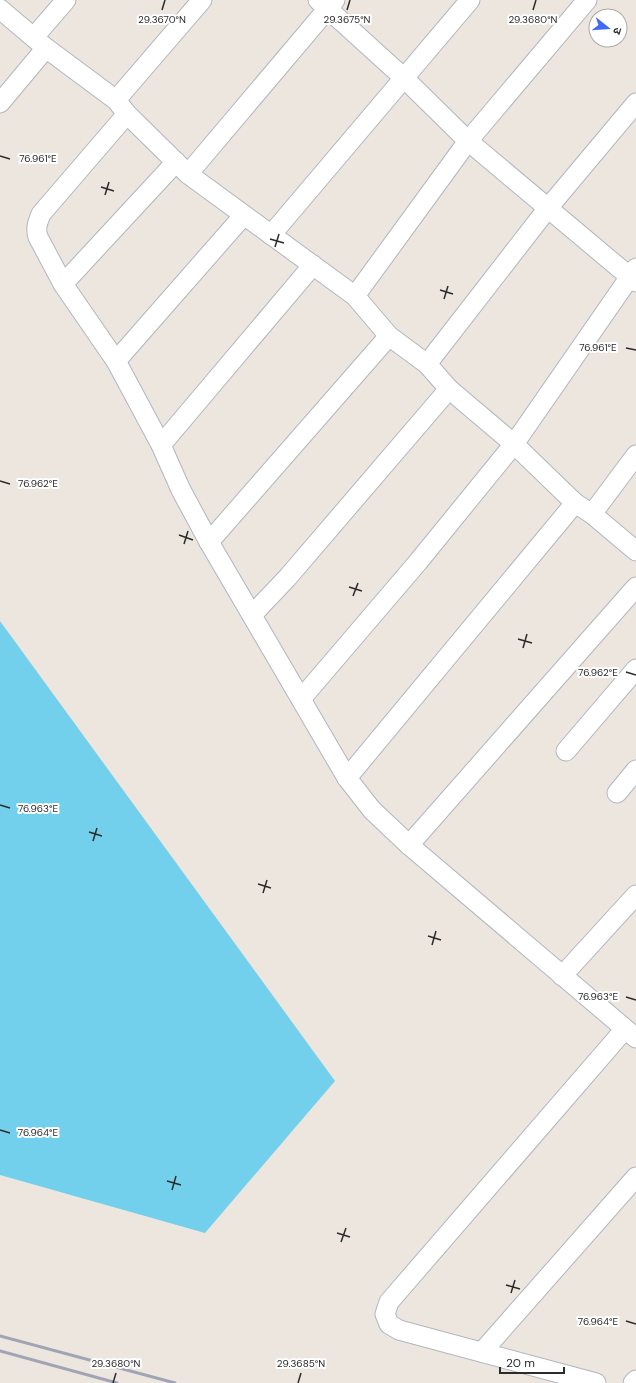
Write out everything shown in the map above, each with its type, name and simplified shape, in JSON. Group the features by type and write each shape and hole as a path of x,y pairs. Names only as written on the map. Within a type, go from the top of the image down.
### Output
{"street":[{"path":"0,103 40,43 66,0"},
{"path":"202,0 41,214 37,222 36,231 64,284 116,361 161,445 181,490 209,542 348,778 372,810 409,845 631,1033 389,1302 385,1314 389,1324 399,1330 596,1383"},
{"path":"271,235 470,0"},
{"path":"355,296 468,141 587,0"},
{"path":"64,284 182,168 327,3 468,141 548,208 634,276 514,444 413,568 301,699"},
{"path":"0,9 40,43 121,107 182,168 355,296 389,336 427,364 449,389 514,444 576,503 592,514 636,551"},
{"path":"427,364 548,208 636,103"},
{"path":"116,361 244,215"},
{"path":"161,445 313,265"},
{"path":"209,542 389,336"},
{"path":"252,615 288,577 449,389"},
{"path":"592,514 636,455"},
{"path":"348,778 576,503"},
{"path":"409,845 636,587"},
{"path":"566,751 636,669"},
{"path":"617,792 636,770"},
{"path":"562,976 636,895"},
{"path":"482,1352 636,1178"},
{"path":"633,1383 636,1380"}],"water":[{"path":"0,621 335,1081 205,1233 0,1175"}],"railway":[{"path":"0,1336 175,1383"},
{"path":"0,1351 117,1383"}]}
